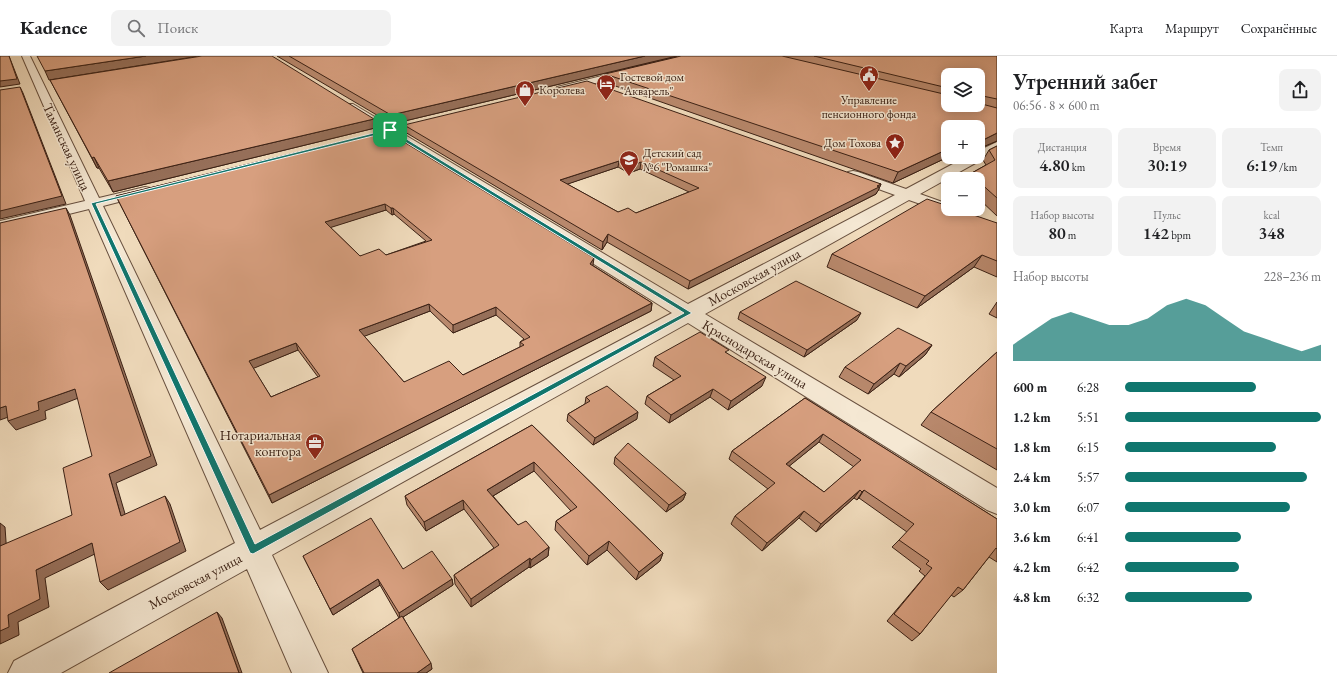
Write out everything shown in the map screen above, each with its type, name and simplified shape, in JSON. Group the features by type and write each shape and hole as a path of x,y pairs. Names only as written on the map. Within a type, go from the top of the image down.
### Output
{"street":[{"name":"Таманская улица","path":"26,56 41,85 93,203 310,673"},
{"path":"554,90 694,56"},
{"path":"588,82 610,90"},
{"name":"Краснодарская улица","path":"333,96 396,129 689,313 997,502"},
{"path":"370,135 396,129"},
{"name":"Московская улица","path":"985,152 997,146"},
{"name":"Московская улица","path":"26,673 962,164"},
{"path":"841,171 941,206"},
{"path":"0,226 156,188"}],"building":[{"path":"0,56 9,56 17,79 0,81"},
{"path":"37,56 146,56 45,71"},
{"path":"202,56 272,56 374,119 108,181 94,157 92,158 50,80"},
{"path":"289,56 645,56 391,115"},
{"path":"681,56 782,56 941,93 941,112 985,112 985,105 997,108 997,133 985,139 985,120 941,120 941,152 898,172 605,74"},
{"path":"814,56 997,56 997,99 985,96 985,68 941,68 941,86"},
{"path":"587,81 881,184 877,186 879,187 690,281 608,234 603,242 404,125","holes":["619,161 631,166 641,162 699,188 636,213 628,208 618,212 560,180"]},
{"path":"20,87 62,196 0,211 0,90"},
{"path":"386,131 594,258 590,264 652,303 269,495 116,196","holes":["385,204 393,208 432,240 386,255 379,249 360,256 325,222","429,304 453,325 496,307 530,337 520,342 524,345 463,375 449,361 404,382 359,330","296,343 320,376 271,397 249,361"]},
{"path":"997,146 997,198 985,187 985,172 974,172 995,160 989,150"},
{"path":"927,199 941,204 941,216 976,216 997,223 997,261 982,255 925,296 832,254"},
{"path":"66,208 151,456 109,474 121,516 165,496 180,542 100,582 92,543 36,570 40,599 8,615 9,627 0,631 0,546 72,515 63,468 92,456 75,389 38,402 39,410 8,421 6,406 0,408 0,223"},
{"path":"796,281 861,313 807,350 740,312"},
{"path":"898,328 932,345 906,366 900,363 874,384 845,367"},
{"path":"700,332 729,350 725,352 766,377 731,401 713,389 671,415 647,396 681,376 655,357"},
{"path":"997,352 997,449 931,412"},
{"path":"607,386 638,412 595,438 568,414 590,401 586,397"},
{"path":"805,398 997,519 997,549 996,548 963,590 958,587 920,634 894,614 932,568 926,564 929,561 899,540 914,524 864,490 862,492 860,490 821,524 804,511 767,543 735,516 775,483 732,451","holes":["823,434 861,460 824,492 786,464"]},
{"path":"532,425 663,553 639,572 609,541 589,556 556,521 577,507 534,462 487,490 518,525 526,521 549,547 531,560 530,558 471,599 454,575 499,545 463,500 424,522 405,496"},
{"path":"628,443 686,493 669,505 615,457"},
{"path":"371,518 403,569 432,551 452,579 399,613 378,579 330,609 303,556"},
{"path":"217,612 239,673 109,673"},
{"path":"402,616 431,663 417,673 364,673 352,649"}],"place":[{"name":"Управление пенсионного фонда","path":"869,92"},
{"name":"Гостевой дом \"Акварель\"","path":"606,101"},
{"name":"Королева","path":"525,107"},
{"name":"Дом Тохова","path":"895,160"},
{"name":"Детский сад №6 \"Ромашка\"","path":"629,177"},
{"name":"Нотариальная контора","path":"315,460"}],"route":[{"path":"390,130 689,313 253,550 93,203 390,130"}]}
